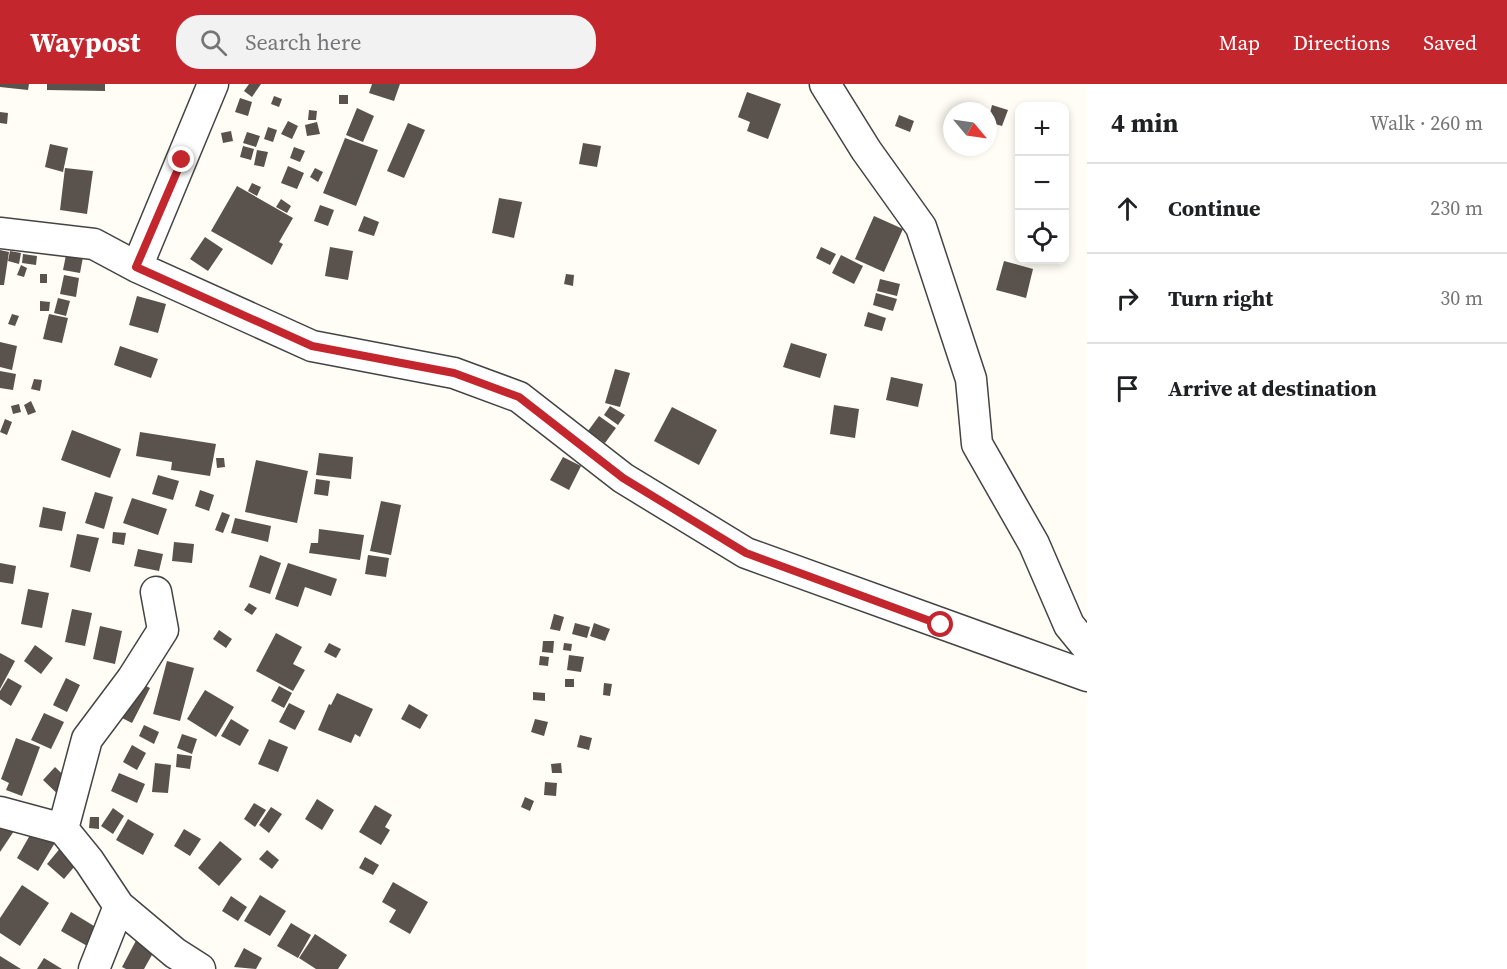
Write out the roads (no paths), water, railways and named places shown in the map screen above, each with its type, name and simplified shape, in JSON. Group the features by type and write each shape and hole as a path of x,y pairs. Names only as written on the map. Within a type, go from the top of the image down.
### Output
{"street":[{"path":"825,84 866,150 921,227 971,379 977,444 1034,544 1069,625 1087,647"},
{"path":"136,267 209,86"},
{"path":"0,233 94,244 136,267 312,346 454,373 519,397 623,478 746,553 1087,676"},
{"path":"63,829 87,739 132,679 164,630 156,592"},
{"path":"0,812 63,829 89,861 119,906 200,969"},
{"path":"94,969 119,906"}]}
